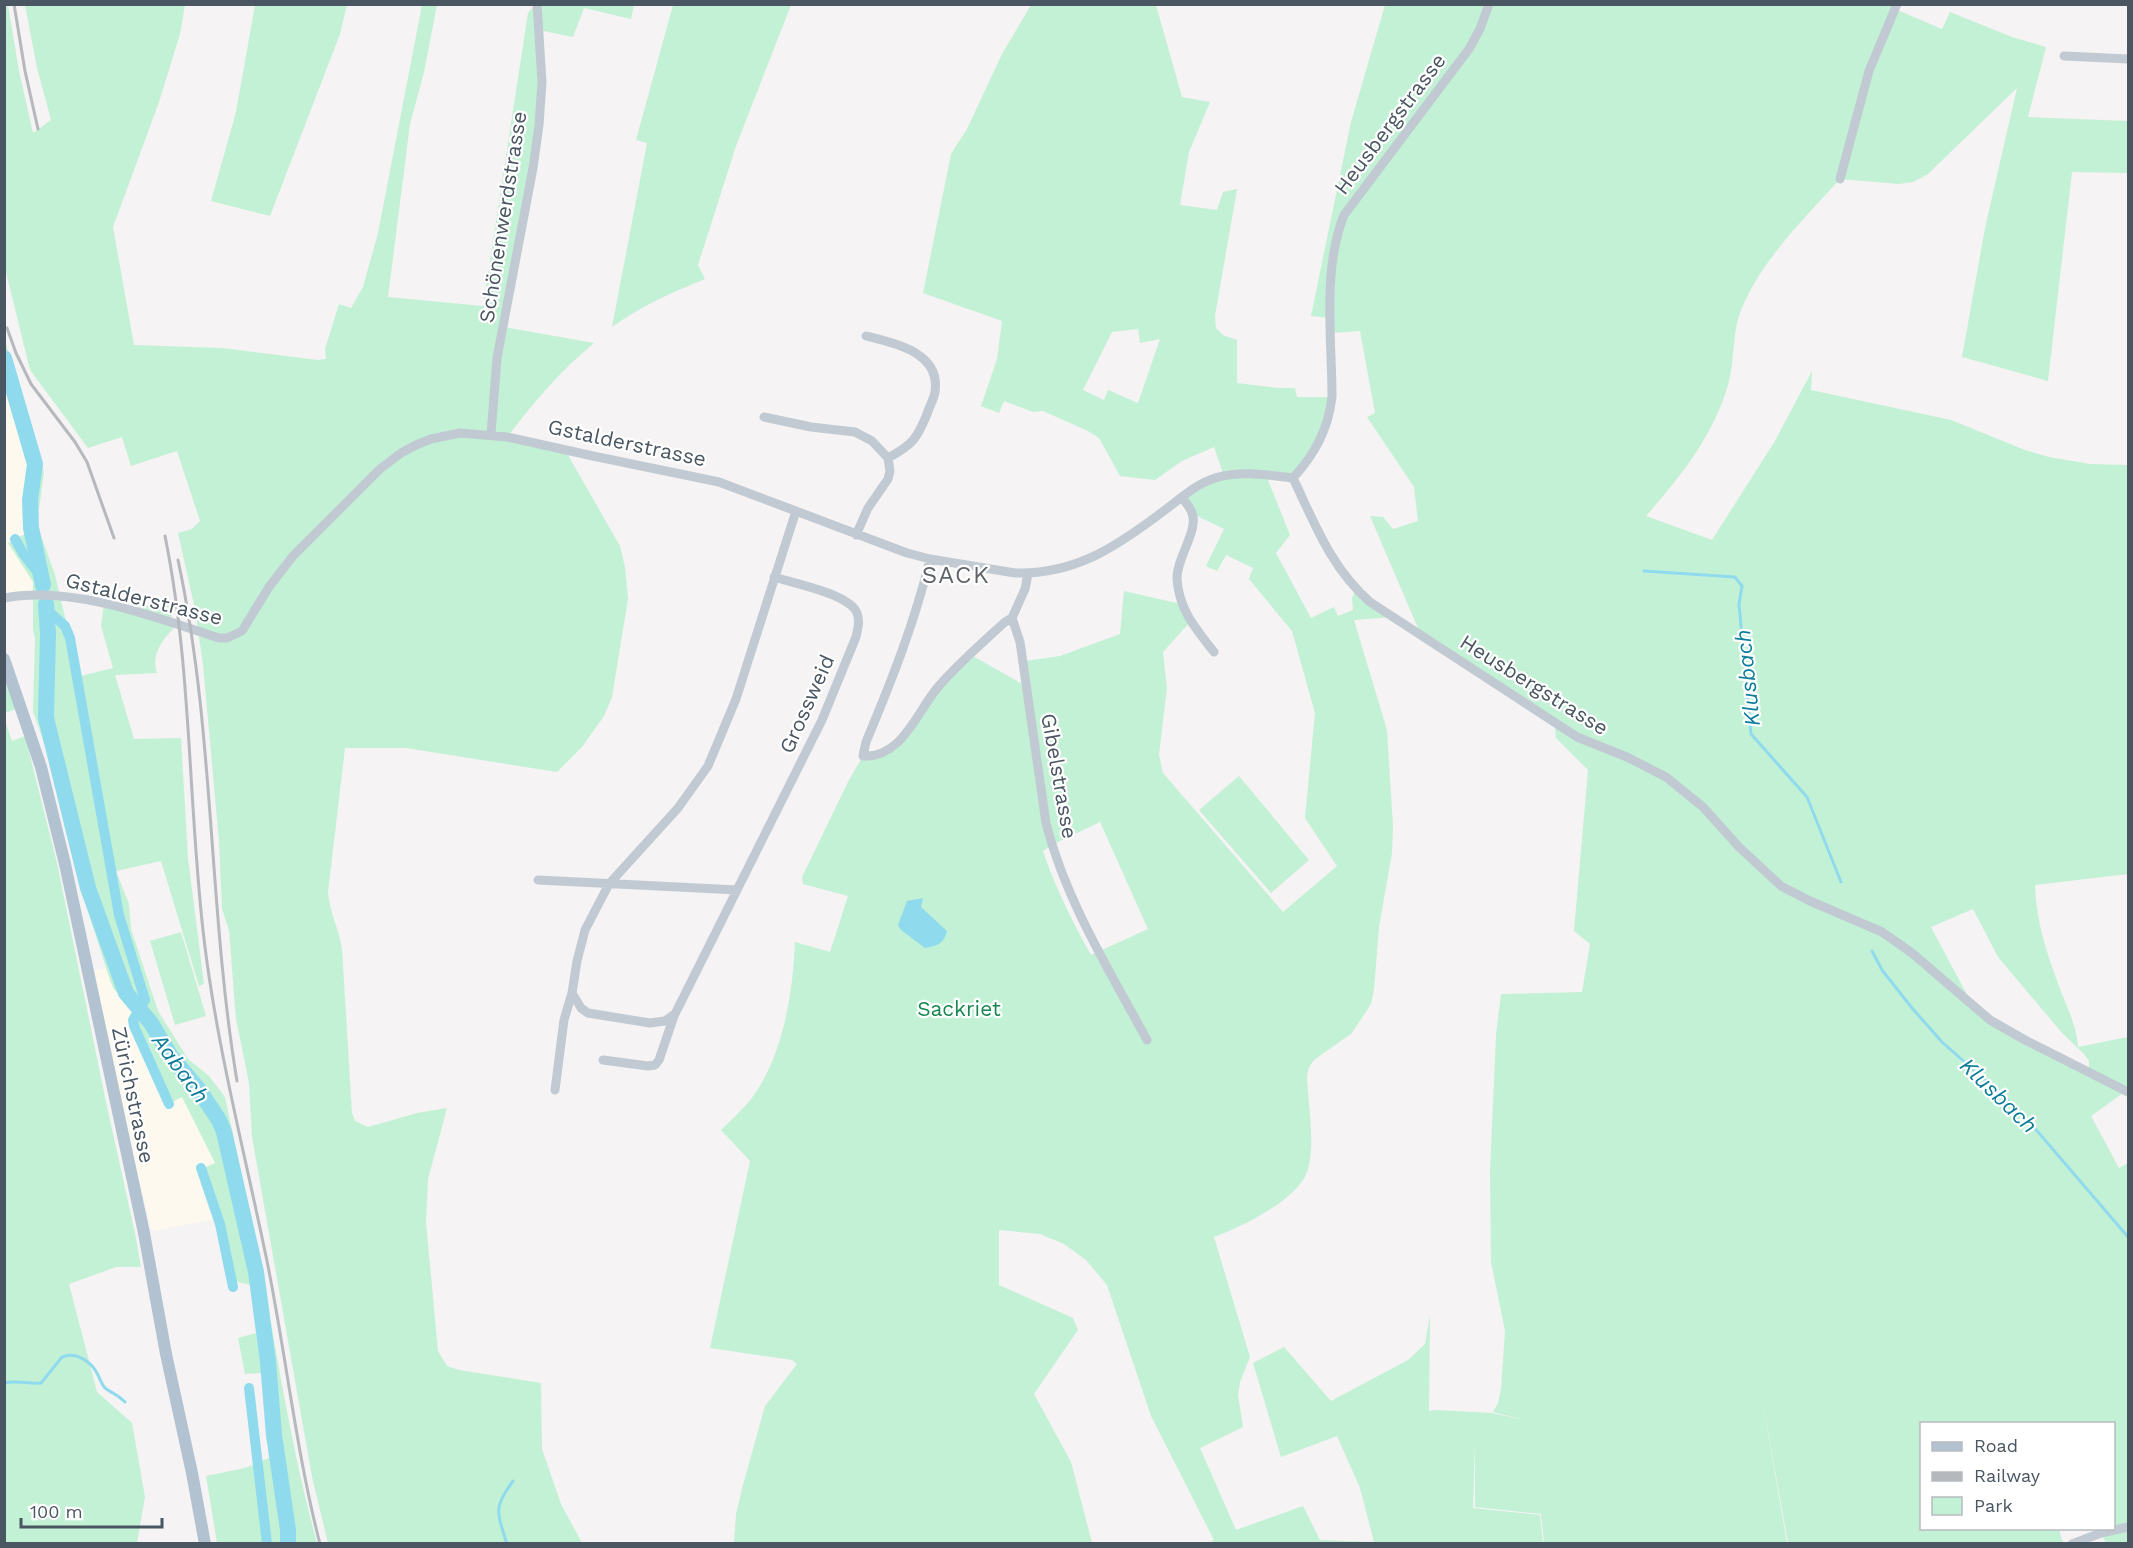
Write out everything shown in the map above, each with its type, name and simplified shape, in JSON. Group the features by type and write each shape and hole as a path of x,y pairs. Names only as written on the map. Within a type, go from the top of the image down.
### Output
{"main road":[{"name":"Zürichstrasse","path":"4,659 29,729 64,864 144,1233 205,1544"}],"street":[{"name":"Schönenwerdstrasse","path":"491,434 497,358 539,125 542,82 537,4"},
{"name":"Heusbergstrasse","path":"1489,4 1480,29 1469,49 1344,215 1336,235 1331,270 1332,398 1330,413 1320,442 1293,478 1344,577 1370,602 1577,737 1638,762 1666,777 1703,807 1739,848 1782,886 1810,901 1882,932 1912,953 1990,1020 2128,1092"},
{"path":"1840,179 1869,71 1897,4"},
{"path":"2064,57 2128,59"},
{"path":"866,336 903,345 926,362 935,376 935,392 918,435 904,449 888,458"},
{"path":"765,417 811,427 855,432 872,441 888,458 890,471 888,479 867,508 856,535"},
{"name":"Gstalderstrasse","path":"4,598 38,593 61,596 160,619 219,638 227,638 242,631 269,587 293,556 380,469 416,445 438,437 460,433 491,434 703,477 733,486 856,535 930,559 1028,574 1060,569 1104,552 1123,541 1204,482 1224,476 1249,473 1293,478"},
{"path":"1182,497 1193,514 1193,526 1179,562 1177,578 1181,604 1190,622 1214,652"},
{"path":"555,1090 564,1020 583,937 609,884 678,808 708,766 733,708 796,511"},
{"path":"930,559 903,649 866,742 863,756 878,755 897,743 945,680 979,646 1012,618 1025,589 1028,574"},
{"name":"Grossweid","path":"603,1060 648,1066 655,1065 659,1060 675,1014 822,720 856,637 859,623 856,611 850,603 774,577"},
{"name":"Gibelstrasse","path":"1012,618 1020,642 1046,823 1052,847 1070,896 1147,1040"},
{"path":"538,880 737,890"},
{"path":"572,993 581,1008 596,1015 659,1023 675,1014"},
{"path":"2072,1544 2114,1530"}],"shaded area":[{"path":"4,385 29,464 23,516 25,534 15,539 33,582 33,594 4,598"},
{"path":"106,968 113,988 135,1013 168,1104 182,1097 215,1163 199,1170 216,1219 152,1231 121,1110 92,970"}],"green space":[{"name":"Sackriet","path":"1474,4 1488,6 1489,4 1897,4 1895,9 1942,29 1950,12 2012,37 2046,47 2028,117 2128,121 2128,173 2072,172 2048,381 1962,357 1985,228 2017,88 1928,174 1913,182 1899,184 1840,179 1798,225 1760,274 1741,310 1736,327 1729,381 1715,419 1684,470 1646,516 1712,540 1775,441 1812,371 1811,390 1951,420 2025,450 2049,457 2090,464 2128,465 2128,874 2035,885 2043,938 2074,1025 2078,1047 2128,1037 2128,1092 2126,1091 2091,1116 2119,1168 2128,1163 2128,1543 2106,1543 2100,1530 2115,1530 2115,1422 1920,1422 1920,1530 2059,1530 2063,1543 1788,1543 1760,1386 1787,1543 1544,1543 1541,1514 1475,1507 1475,1444 1473,1508 1540,1515 1543,1543 1209,1543 1214,1540 1151,1416 1107,1285 1086,1260 1064,1244 1040,1234 999,1230 999,1285 1073,1318 1078,1330 1034,1394 1071,1462 1092,1543 734,1543 736,1514 765,1406 797,1364 792,1360 710,1348 750,1161 721,1130 747,1104 769,1069 788,1005 795,942 830,952 848,896 803,884 802,877 863,756 891,748 937,688 971,655 1024,685 1049,847 1043,851 1071,917 1091,955 1148,929 1100,822 1054,844 1025,661 1060,656 1120,634 1124,591 1181,604 1190,622 1163,652 1167,688 1159,755 1163,773 1283,912 1337,866 1305,818 1315,713 1292,631 1249,579 1253,568 1226,555 1217,571 1206,566 1224,529 1193,514 1182,497 1224,476 1214,447 1182,461 1155,480 1120,476 1099,438 1088,431 1043,411 1033,412 1004,401 999,413 981,406 997,359 1002,321 923,293 951,154 967,129 1002,54 1031,5 1156,5 1182,97 1210,102 1189,152 1180,205 1217,210 1223,192 1237,189 1215,316 1216,328 1223,335 1237,340 1237,383 1295,388 1297,397 1332,397 1327,426 1293,478 1266,475 1290,535 1276,553 1311,618 1334,607 1338,616 1353,610 1352,598 1356,589 1393,617 1354,620 1387,730 1393,826 1392,853 1379,927 1371,1004 1352,1033 1314,1060 1309,1067 1307,1076 1311,1150 1307,1172 1301,1182 1292,1193 1266,1212 1214,1237 1250,1357 1240,1382 1238,1395 1243,1427 1200,1448 1236,1530 1303,1506 1320,1540 1374,1542 1360,1488 1337,1436 1281,1457 1253,1363 1284,1347 1331,1401 1408,1360 1425,1344 1430,1315 1429,1411 1492,1413 1524,1420 1493,1412 1501,1389 1505,1331 1491,1262 1490,1171 1496,1035 1501,994 1582,992 1590,944 1574,931 1588,770 1556,738 1554,722 1421,635 1370,516 1383,517 1393,529 1418,521 1414,487 1367,417 1375,413 1360,331 1331,333 1331,318 1311,316 1351,122 1385,5","holes":["1138,329 1140,343 1160,339 1138,403 1108,390 1104,400 1083,390 1112,332","1973,909 1998,957 2063,1034 2084,1054 2089,1061 2089,1073 1974,1008 1931,927"]},
{"path":"4,5 8,5 19,71 33,133 51,120 37,68 25,5 185,5 180,34 159,102 113,227 134,345 223,348 318,360 326,359 325,349 339,304 351,308 363,287 378,233 422,5 437,5 424,72 410,124 388,297 483,306 528,13 535,5 634,5 631,19 584,8 573,37 539,30 539,125 504,327 594,343 548,387 508,436 565,450 620,546 625,567 628,599 612,697 604,716 582,747 557,772 406,748 345,748 328,892 342,949 352,1113 355,1121 368,1127 417,1113 447,1108 428,1179 426,1222 438,1351 447,1366 459,1370 541,1383 542,1449 561,1504 582,1543 328,1543 312,1477 252,1137 249,1083 236,1019 229,930 222,909 219,841 203,665 195,609 178,533 192,529 200,521 177,451 131,466 122,437 88,448 30,370 5,268"},
{"path":"255,5 347,5 340,34 270,216 211,201 236,112"},
{"path":"673,5 791,5 736,146 698,265 705,279 657,300 612,327 647,143 636,140"},
{"path":"4,337 44,472 37,524 55,575 77,677 113,668 101,626 104,604 125,609 170,603 173,629 158,649 155,661 157,673 115,675 134,739 181,738 188,858 204,984 199,986 161,861 116,871 129,904 131,929 158,1011 188,1059 209,1076 225,1097 261,1267 293,1440 317,1543 217,1543 206,1476 245,1468 269,1458 264,1381 251,1285 229,1280 217,1219 199,1170 215,1163 182,1097 168,1104 132,1028 131,1020 135,1013 113,988 82,892 46,749 33,711 35,639 33,582 8,543 25,534 23,516 29,464 5,385"},
{"path":"4,659 22,707 5,713 4,713"},
{"path":"4,717 12,741 25,736 57,863 141,1267 116,1267 69,1284 97,1392 132,1423 145,1497 137,1543 5,1543"},
{"path":"1239,776 1309,860 1271,893 1199,810"},
{"path":"181,932 206,1016 175,1025 150,941"},
{"path":"256,1333 262,1373 245,1374 238,1338"}],"water":[{"path":"923,898 921,907 947,931 939,944 925,948 901,930 898,925 907,901"}],"waterway":[{"name":"Aabach","path":"4,358 35,464 30,500 31,528 43,585"},
{"path":"15,539 42,578"},
{"name":"Klusbach","path":"1644,571 1735,577 1742,586 1739,604 1751,734 1807,797 1841,882"},
{"name":"Aabach","path":"46,604 48,634 46,718 88,888 126,993 151,1023 172,1058 199,1090 219,1120 224,1132 256,1272 288,1544"},
{"path":"47,610 65,626 70,638 119,915 145,1000 133,1020 134,1026 169,1104"},
{"name":"Klusbach","path":"1872,951 1882,970 1942,1042 2020,1111 2128,1237"},
{"path":"201,1168 220,1224 233,1287"},
{"path":"4,1383 41,1383 62,1357 73,1355 88,1362 105,1388 125,1402"},
{"path":"249,1388 267,1544"},
{"path":"507,1544 499,1511 502,1498 513,1481"}],"railway":[{"path":"14,4 25,71 38,129"},
{"path":"7,328 31,384 75,442 87,462 114,538"},
{"path":"165,536 180,636 199,889 216,1020 274,1296 304,1474 320,1544"},
{"path":"178,560 199,690 221,951 237,1081"}],"district":[{"name":"SACK","path":"956,575"}]}
